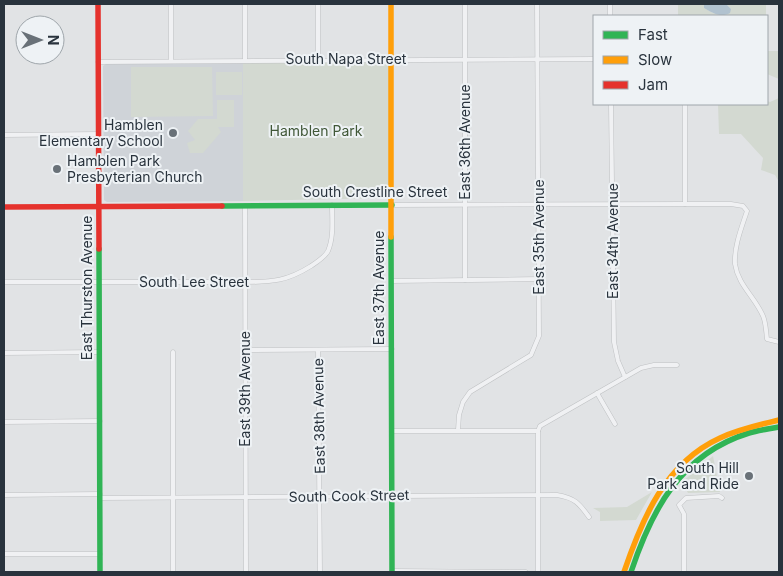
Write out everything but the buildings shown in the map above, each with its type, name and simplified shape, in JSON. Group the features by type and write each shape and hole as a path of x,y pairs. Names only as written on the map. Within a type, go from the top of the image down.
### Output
{"street":[{"name":"East Thurston Avenue","path":"98,4 100,572"},
{"path":"171,61 172,4"},
{"path":"245,4 245,60"},
{"path":"318,4 318,59"},
{"name":"East 37th Avenue","path":"391,4 392,572"},
{"name":"East 36th Avenue","path":"465,4 465,280"},
{"name":"East 35th Avenue","path":"458,430 459,415 463,402 470,392 531,355 539,336 537,4"},
{"name":"South Napa Street","path":"98,62 318,59 593,59"},
{"name":"East 34th Avenue","path":"611,105 614,342 618,360 625,377"},
{"path":"684,105 685,204"},
{"path":"4,135 98,134"},
{"name":"South Crestline Street","path":"4,208 465,204 739,205 745,208 746,214 737,246 735,264 744,288 764,317 767,339 779,342"},
{"name":"South Lee Street","path":"4,282 270,282 288,278 318,262 328,253 331,240 332,205"},
{"name":"East 39th Avenue","path":"244,206 246,572"},
{"path":"392,281 539,279"},
{"path":"245,350 392,349"},
{"name":"East 38th Avenue","path":"318,350 320,572"},
{"path":"4,352 99,352"},
{"path":"173,352 173,572"},
{"path":"538,572 538,431 540,426 641,368 677,365"},
{"path":"597,393 615,424"},
{"path":"624,572 645,516 662,486 677,469 716,438 746,427 779,420"},
{"path":"4,422 100,421"},
{"path":"631,572 645,531 659,502 679,476 695,461 728,441 748,433 779,427"},
{"path":"392,431 538,431"},
{"name":"South Cook Street","path":"4,495 245,498 557,495 570,497 580,504 589,517"},
{"path":"684,572 684,514 679,505 686,498 719,496 722,498"},
{"path":"4,554 100,554"},
{"path":"392,572 526,572"}],"shaded area":[{"name":"Hamblen Elementary School","path":"243,63 243,201 107,202 104,200 103,66 106,64"}],"green space":[{"path":"678,4 704,4 704,8 713,13 731,9 726,4 766,4 766,15 678,15"},
{"path":"768,51 779,51 779,79 768,74"},
{"name":"Hamblen Park","path":"243,63 389,63 388,198 243,201"},
{"path":"131,67 212,67 213,116 131,117"},
{"path":"216,72 242,72 242,95 216,95"},
{"path":"779,98 779,182 775,175 761,170 763,158 741,134 719,134 718,105 768,105 768,101"},
{"path":"217,100 234,100 234,127 218,127 221,132 203,153 190,153 187,143 195,140 188,131 198,119 217,119"},
{"path":"713,456 720,492 688,493 682,482"},
{"path":"652,492 636,520 600,521 600,512 593,508 627,507"}],"water":[{"path":"704,4 726,4 731,9 730,13 723,15 710,12 704,8"}],"traffic: fast":[{"path":"222,206 392,205"},
{"path":"391,237 392,572"},
{"path":"99,249 100,572"},
{"path":"631,572 639,549 660,506 672,487 687,470 725,442 749,433 779,427"}],"traffic: slow":[{"path":"391,4 391,237"},
{"path":"624,572 639,532 658,494 684,462 720,438 779,420"}],"traffic: jam":[{"path":"98,4 99,249"},
{"path":"4,207 222,206"}],"place":[{"name":"Hamblen Elementary School","path":"173,133"},
{"name":"Hamblen Park Presbyterian Church","path":"57,169"},
{"name":"South Hill Park and Ride","path":"749,476"}]}
